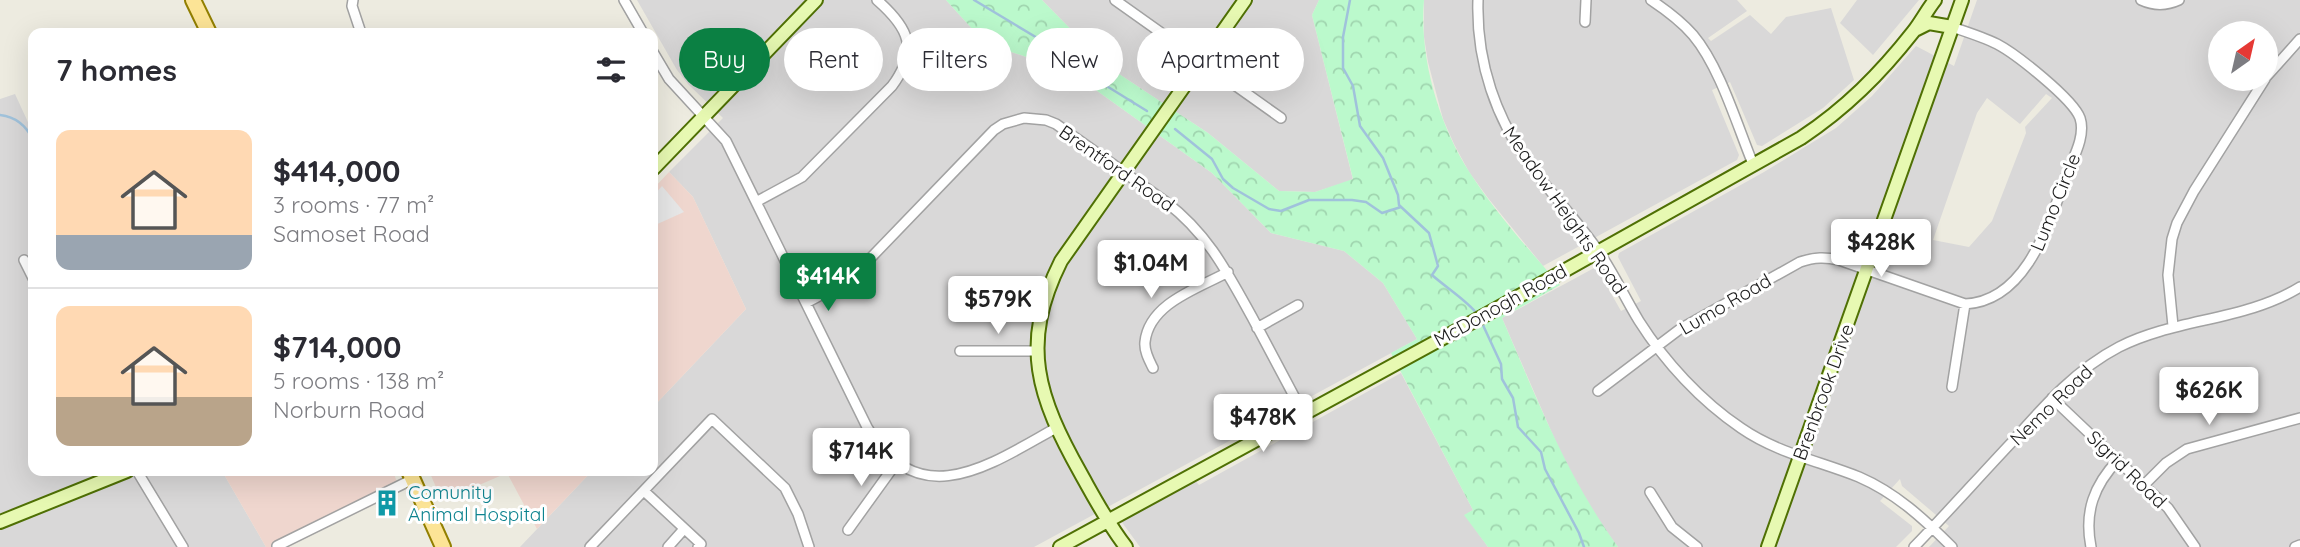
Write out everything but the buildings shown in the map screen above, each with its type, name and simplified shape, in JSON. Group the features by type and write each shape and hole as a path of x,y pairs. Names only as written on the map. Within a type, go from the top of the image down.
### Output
{"main road":[{"path":"193,0 207,28"},
{"path":"411,476 443,547"}],"street":[{"path":"352,0 360,28"},
{"path":"658,164 816,0"},
{"path":"756,202 802,177 899,76 908,53 908,41 899,21 877,0"},
{"path":"1226,28 1245,0"},
{"name":"Meadow Heights Road","path":"1478,0 1483,62 1501,118 1514,143 1598,251 1656,346 1688,382 1727,417 1756,438 1877,486 1905,504 1952,547"},
{"path":"1585,22 1586,0"},
{"path":"1651,0 1681,22 1704,51 1753,164"},
{"name":"McDonogh Road","path":"1060,547 1303,412 1487,314 1801,138 1847,105 1877,75 1915,30 1935,0"},
{"name":"Brenbrook Drive","path":"1768,547 1962,0"},
{"path":"2141,0 2159,5 2179,0"},
{"path":"628,1 641,28"},
{"path":"1121,2 1156,28"},
{"path":"1915,30 1929,23 1952,27"},
{"name":"Lumo Circle","path":"1952,27 1994,43 2018,57 2075,109 2081,122 2079,144 2045,234 2035,253 2005,289 1979,303 1965,304"},
{"path":"2278,64 2300,39"},
{"path":"658,60 670,79 726,141 867,427 876,442 897,462 928,475 960,475 987,466 1056,428"},
{"path":"1126,547 1107,521 1056,428 1041,385 1037,351 1040,320 1052,279 1066,253 1182,91"},
{"path":"1243,91 1281,118"},
{"path":"2174,326 2168,275 2172,239 2177,223 2193,191 2258,91"},
{"name":"Brentford Road","path":"806,303 838,286 861,268 985,137 1003,124 1024,118 1046,120 1125,171 1181,213 1205,239 1227,272 1303,412"},
{"name":"Lumo Road","path":"1598,391 1656,346 1701,316 1800,262 1814,257 1826,257 1866,270"},
{"path":"24,260 28,268"},
{"path":"1866,270 1965,304 1952,387"},
{"path":"1153,368 1144,344 1157,316 1172,302 1227,272"},
{"name":"Nemo Road","path":"1914,547 2052,398 2083,369 2118,348 2152,333 2246,310 2268,303 2300,287"},
{"path":"1257,328 1298,305"},
{"path":"960,351 1037,351"},
{"name":"Sigrid Road","path":"2052,398 2145,484 2168,508 2195,547"},
{"path":"2145,484 2166,463 2187,449 2300,418"},
{"path":"590,547 712,419 785,488 798,514 808,547"},
{"path":"2091,547 2088,520 2090,508 2099,483 2118,460"},
{"path":"848,530 897,462"},
{"path":"0,522 115,476"},
{"path":"132,476 183,547"},
{"path":"277,546 409,476"},
{"path":"644,491 701,544 698,547"},
{"path":"1650,492 1672,527 1697,547"},
{"path":"668,547 684,529"},
{"path":"2295,547 2300,545"}],"shaded area":[{"path":"637,0 946,0 971,28 897,28 897,91 1012,91 1012,52 1026,57 1026,91 1097,91 1212,173 1271,233 1344,251 1383,283 1417,339 1034,547 520,547 587,476 658,476 658,402 746,309 693,197 669,172 723,118 695,91 770,91 770,28 679,28 679,73 658,37 658,28 653,28"},
{"path":"1042,0 1319,0 1312,15 1353,180 1315,192 1279,191 1208,133 1145,91 1304,91 1304,28 1137,28 1137,86 1123,77 1123,28 1070,28"},
{"path":"1424,0 1737,0 1747,11 1708,38 1711,41 1750,15 1771,34 1786,17 1831,8 1854,80 1823,108 1762,146 1757,145 1730,82 1712,90 1739,155 1737,160 1543,266 1469,172 1454,144 1443,119 1428,62 1424,37"},
{"path":"1857,0 1919,0 1873,55 1840,23"},
{"path":"1977,0 2300,0 2300,547 1929,547 1949,526 1902,486 1900,479 1880,501 1912,526 1912,531 1896,547 1618,547 1593,513 1565,463 1502,318 1596,267 1621,311 1641,301 1618,257 1619,253 1764,172 1836,128 1872,96 1916,46 1954,66","holes":["2046,94 2052,98 2025,127 2026,133 1992,221 1969,247 1933,240 1977,113 1987,98 2020,124"]},
{"path":"15,94 28,122 28,476 104,476 0,517 0,99"},
{"path":"669,172 693,197 746,309 658,402 658,184"},
{"path":"662,186 684,212 658,224 658,190"},
{"path":"1401,373 1473,510 1465,515 1488,547 1140,547 1121,521 1194,479 1199,485"},
{"path":"128,476 225,476 266,547 0,547 0,526"},
{"path":"225,476 395,476 398,485 271,547 266,547"},
{"path":"431,476 500,476 442,501"},
{"path":"509,476 587,476 537,529"}],"green space":[{"path":"946,0 1042,0 1070,28 1026,28 1026,57 1012,52 1012,28 971,28"},
{"path":"1319,0 1424,0 1423,22 1428,68 1449,134 1470,173 1491,202 1560,285 1502,318 1568,464 1618,547 1488,547 1464,515 1473,510 1391,353 1417,339 1383,283 1344,251 1271,233 1212,173 1097,91 1123,91 1123,77 1137,86 1137,91 1145,91 1208,133 1279,191 1315,192 1353,179 1312,15"}],"waterway":[{"path":"974,0 1039,39 1071,64 1147,111"},
{"path":"1350,0 1343,37 1343,68 1353,86 1360,126 1383,158 1398,195 1399,205 1429,233 1438,266 1432,275 1477,314"},
{"path":"0,115 20,122 28,132"},
{"path":"1175,129 1212,159 1223,179 1233,188 1269,209 1281,211 1309,200 1366,202 1382,213 1401,207"},
{"path":"1482,323 1501,364 1502,379 1513,398 1518,427 1541,452 1545,469 1584,547"}],"place":[{"name":"Comunity Animal Hospital","path":"387,503"}]}
